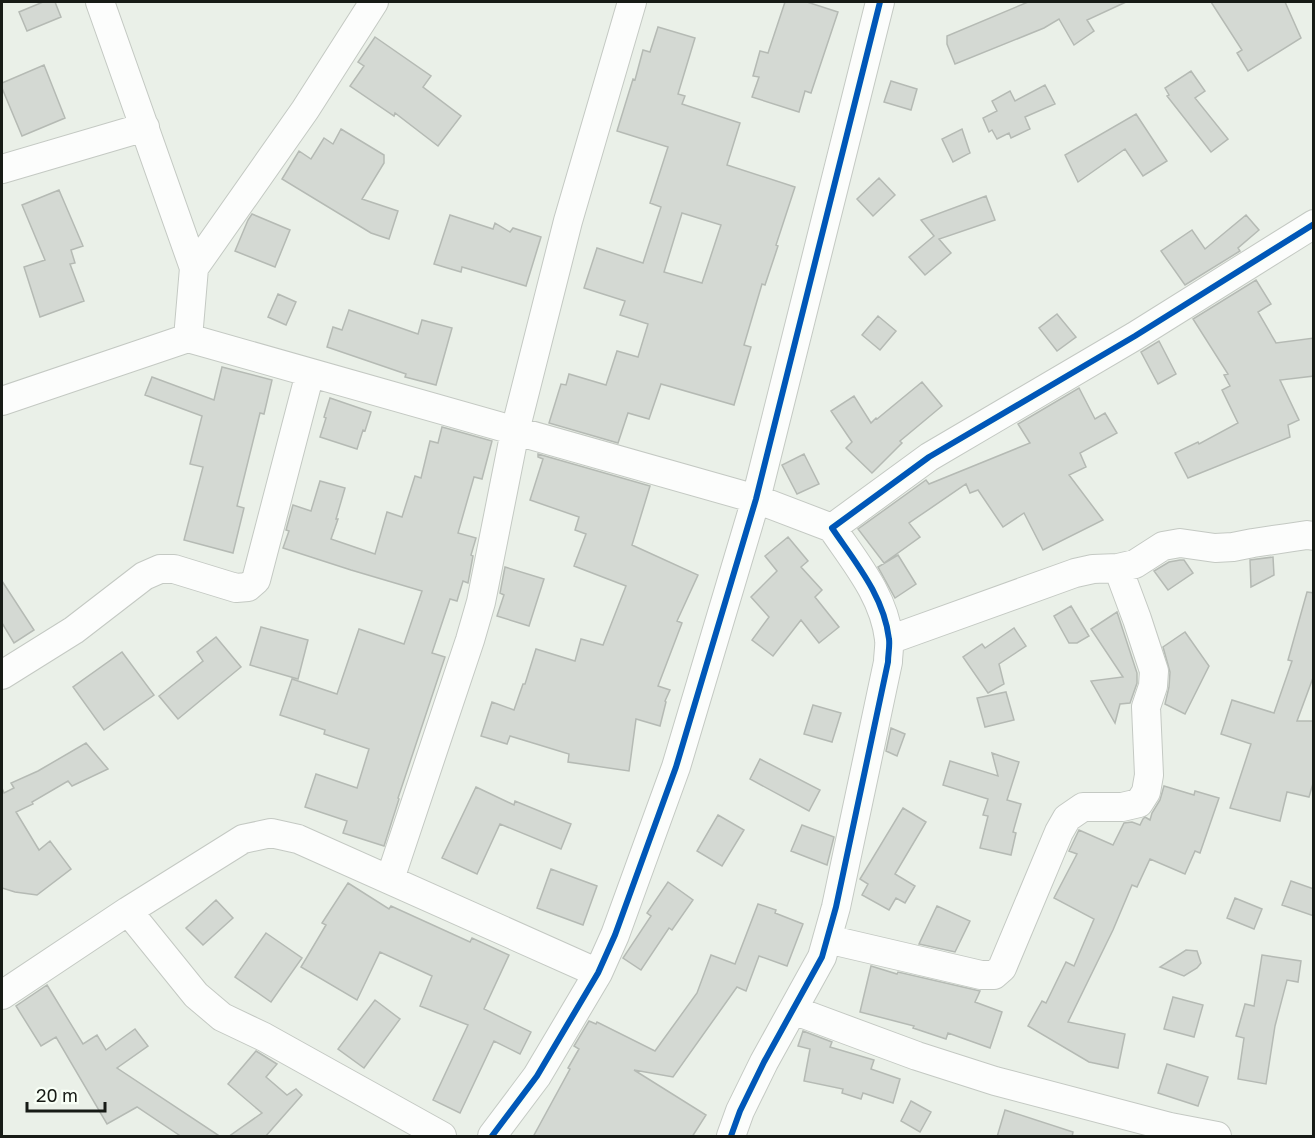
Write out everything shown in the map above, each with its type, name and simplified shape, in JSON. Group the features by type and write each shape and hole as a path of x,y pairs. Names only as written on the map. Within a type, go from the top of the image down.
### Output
{"street":[{"path":"100,2 194,268 188,338"},
{"path":"194,268 305,110 374,2"},
{"path":"390,879 470,640 478,611 514,430 568,221 632,2"},
{"path":"492,1137 537,1076 598,973 615,936 676,767 756,499 880,2"},
{"path":"2,169 144,127"},
{"path":"832,528 936,453 1135,336 1314,224"},
{"path":"2,401 188,338 756,499 832,528 875,592 890,640 888,662 828,939 822,957 759,1072 730,1137"},
{"path":"2,675 74,630 144,576 160,569 174,569 236,588 248,587 256,580 310,373"},
{"path":"890,640 1075,573 1135,564 1163,546 1180,543 1215,548 1233,547 1306,535 1314,536"},
{"path":"828,939 981,975 994,975 1002,968 1067,818 1083,807 1122,807 1139,803 1146,792 1149,776 1146,707 1153,686 1154,671 1118,568"},
{"path":"2,995 128,911 243,839 271,832 298,839 598,973"},
{"path":"128,911 196,995 222,1017 264,1037 442,1137"},
{"path":"793,1010 917,1056 995,1081 1217,1137"}],"building":[{"path":"43,2 55,2 61,17 27,31 19,12"},
{"path":"785,2 807,2 838,12 811,93 805,91 799,112 752,97 759,77 753,76 760,51 768,53"},
{"path":"1028,2 1126,2 1087,20 1094,31 1074,45 1059,19 1044,28 955,64 947,44 947,36"},
{"path":"1211,2 1285,2 1301,38 1248,71 1237,53 1242,50"},
{"path":"658,27 695,38 678,94 685,96 682,104 740,123 727,165 795,187 776,245 778,246 765,285 762,284 744,345 751,347 734,405 661,384 649,419 628,413 618,443 549,423 561,384 566,385 569,374 606,385 617,351 638,357 648,324 620,315 625,301 584,288 597,248 643,263 661,207 650,203 668,147 617,131 643,50 650,52","holes":["682,213 721,225 702,283 664,272"]},
{"path":"375,37 431,76 423,87 461,116 438,146 395,113 394,116 350,86 364,66 358,62"},
{"path":"44,65 65,118 22,136 2,83"},
{"path":"1191,71 1205,91 1195,98 1228,139 1211,152 1167,96 1169,95 1165,88"},
{"path":"891,81 917,89 911,110 884,102"},
{"path":"1045,85 1055,104 1025,117 1030,129 1011,138 1009,133 997,139 992,130 989,132 983,118 997,111 992,101 1010,91 1015,101"},
{"path":"1136,114 1167,161 1143,176 1125,149 1078,182 1065,155"},
{"path":"341,129 384,155 384,163 362,199 398,211 389,239 371,233 282,179 299,151 311,159 324,138 333,144"},
{"path":"962,129 970,153 953,162 942,139"},
{"path":"879,178 895,195 873,216 857,199"},
{"path":"59,190 83,246 71,250 75,263 70,264 84,301 40,317 24,267 45,260 22,205"},
{"path":"986,196 995,220 939,239 951,253 925,275 909,257 934,236 921,220"},
{"path":"252,214 290,230 275,267 235,251"},
{"path":"450,215 493,229 495,223 510,232 513,228 541,237 526,286 462,267 461,272 434,264"},
{"path":"1246,215 1259,230 1238,248 1240,251 1185,285 1161,251 1192,230 1205,249"},
{"path":"1256,280 1271,304 1258,312 1276,343 1314,338 1314,376 1280,380 1299,420 1288,425 1290,437 1188,478 1175,453 1198,442 1199,444 1238,423 1222,390 1230,386 1224,375 1228,374 1193,319"},
{"path":"278,294 296,302 286,325 268,317"},
{"path":"349,310 418,334 422,320 452,328 436,385 405,377 406,374 327,347 333,327 342,330"},
{"path":"1057,314 1076,337 1057,351 1039,328"},
{"path":"878,316 896,331 880,350 862,335"},
{"path":"1159,341 1176,374 1158,384 1141,352"},
{"path":"222,367 272,380 264,414 260,413 237,506 244,508 233,553 184,540 203,467 190,464 202,416 145,395 152,377 214,400"},
{"path":"922,382 942,406 900,441 902,443 872,473 846,448 852,442 831,411 854,396 871,423"},
{"path":"1079,388 1095,419 1105,413 1117,433 1080,453 1086,467 1069,475 1103,520 1043,550 1024,513 1003,527 978,490 970,493 966,484 909,523 920,537 884,563 858,529 926,480 929,484 1030,443 1018,424"},
{"path":"330,398 371,412 357,449 320,437"},
{"path":"442,427 492,441 482,479 474,477 458,533 476,538 471,555 473,556 468,583 463,581 457,601 450,599 432,653 445,657 384,846 343,833 347,821 305,807 316,774 357,788 369,749 324,734 325,730 280,715 292,679 337,694 359,629 404,644 422,591 283,548 289,531 286,530 293,505 311,511 320,481 345,488 331,539 375,554 387,512 402,517 415,476 421,478 430,441 438,443"},
{"path":"538,454 650,486 632,545 698,575 677,621 682,623 658,686 670,690 665,701 660,726 636,719 629,771 568,762 569,754 510,736 507,744 481,736 492,702 514,710 536,649 575,661 581,639 603,645 626,586 574,566 586,534 575,530 579,517 530,500 543,459 538,457"},
{"path":"804,454 819,484 797,494 782,465"},
{"path":"788,537 808,561 801,567 822,590 815,597 839,627 819,643 801,620 773,656 752,640 769,617 751,597 777,571 765,556"},
{"path":"898,555 916,584 895,598 878,567"},
{"path":"1273,557 1274,575 1251,587 1250,560"},
{"path":"1184,560 1193,573 1168,590 1154,571 1169,562"},
{"path":"505,567 544,579 529,626 497,616 504,595 500,593"},
{"path":"2,581 34,630 14,643 2,623"},
{"path":"1307,592 1314,593 1314,675 1297,721 1314,721 1314,780 1309,797 1287,792 1280,821 1230,808 1251,744 1221,734 1232,700 1274,713 1292,661 1288,660"},
{"path":"1071,606 1089,636 1077,643 1069,643 1054,616"},
{"path":"1117,612 1137,673 1137,683 1130,703 1120,704 1115,723 1091,681 1123,677 1091,629"},
{"path":"261,627 308,640 298,679 250,665"},
{"path":"1014,628 1026,646 999,664 1004,684 988,693 963,657 982,644 985,648"},
{"path":"1185,632 1209,666 1185,714 1165,704 1170,672 1163,647"},
{"path":"216,637 241,667 178,719 159,696 203,661 197,652"},
{"path":"122,652 154,695 104,730 73,687"},
{"path":"1006,692 1014,720 985,727 977,698"},
{"path":"813,705 841,713 832,742 804,734"},
{"path":"891,728 905,734 897,756 886,751"},
{"path":"86,743 108,769 72,786 68,781 32,802 33,804 16,812 39,850 50,841 71,869 37,895 2,888 2,788 4,793 14,788 11,783 38,771"},
{"path":"992,753 1019,762 1007,800 1021,804 1013,832 1016,833 1011,855 980,848 988,816 983,815 988,799 943,785 950,761 998,776"},
{"path":"760,759 820,790 809,811 750,779"},
{"path":"1164,786 1194,795 1195,791 1219,798 1200,853 1195,851 1185,874 1150,859 1137,887 1132,885 1113,930 1068,1022 1125,1034 1118,1068 1089,1062 1028,1026 1042,1001 1046,1003 1066,962 1074,966 1094,919 1054,898 1077,854 1069,851 1079,830 1113,845 1124,823 1132,822 1140,825 1145,817 1150,820"},
{"path":"476,787 514,805 515,801 571,824 561,849 500,824 477,874 442,858"},
{"path":"903,808 926,822 895,874 915,886 905,903 896,898 889,910 862,895 868,884 860,879"},
{"path":"718,815 744,830 722,866 697,851"},
{"path":"802,825 834,837 827,865 791,851"},
{"path":"551,869 597,886 583,925 537,908"},
{"path":"1291,881 1314,889 1314,916 1282,905"},
{"path":"668,882 693,900 672,930 669,928 641,970 623,958 651,916 647,913"},
{"path":"348,883 389,909 391,906 470,942 472,938 509,955 484,1009 531,1032 520,1054 494,1041 460,1113 433,1100 468,1025 420,1006 432,976 380,952 357,1000 301,967 326,925 322,923"},
{"path":"1235,898 1262,909 1254,929 1227,918"},
{"path":"216,900 233,918 203,945 186,928"},
{"path":"758,904 776,910 775,913 803,924 787,966 759,956 746,991 737,987 673,1077 634,1070 706,1115 692,1137 533,1137 570,1069 568,1068 579,1049 574,1046 589,1021 596,1024 597,1022 655,1051 697,993 711,955 735,964"},
{"path":"937,906 970,921 955,952 919,944"},
{"path":"266,933 302,958 271,1002 235,977"},
{"path":"1186,950 1197,951 1201,963 1197,968 1184,976 1160,967"},
{"path":"1262,955 1301,961 1298,982 1287,980 1275,1026 1266,1084 1238,1079 1244,1038 1236,1036 1245,1004 1254,1006"},
{"path":"871,966 897,974 898,972 980,991 975,1002 1002,1012 990,1048 948,1033 946,1039 913,1028 914,1026 860,1012"},
{"path":"47,985 83,1044 97,1035 106,1050 135,1029 148,1046 117,1068 221,1137 182,1137 137,1107 107,1124 56,1037 41,1046 16,1006"},
{"path":"1173,997 1203,1005 1194,1037 1164,1029"},
{"path":"375,1000 400,1019 364,1068 338,1049"},
{"path":"803,1031 832,1042 830,1047 874,1060 871,1069 900,1079 893,1103 863,1093 861,1099 842,1093 843,1089 804,1081 810,1049 798,1046"},
{"path":"256,1051 277,1064 266,1077 287,1095 296,1089 302,1095 265,1137 228,1137 262,1113 228,1084"},
{"path":"1167,1064 1208,1077 1198,1106 1158,1093"},
{"path":"911,1101 931,1112 920,1132 901,1121"},
{"path":"1005,1110 1073,1132 1072,1137 997,1137"}],"cycle path":[{"path":"492,1136 537,1076 598,973 615,935 676,767 756,499 880,2"},
{"path":"731,1136 740,1111 764,1062 822,957 836,907 888,662 889,639 881,608 867,580 832,528 929,457 1135,336 1314,224"}]}
